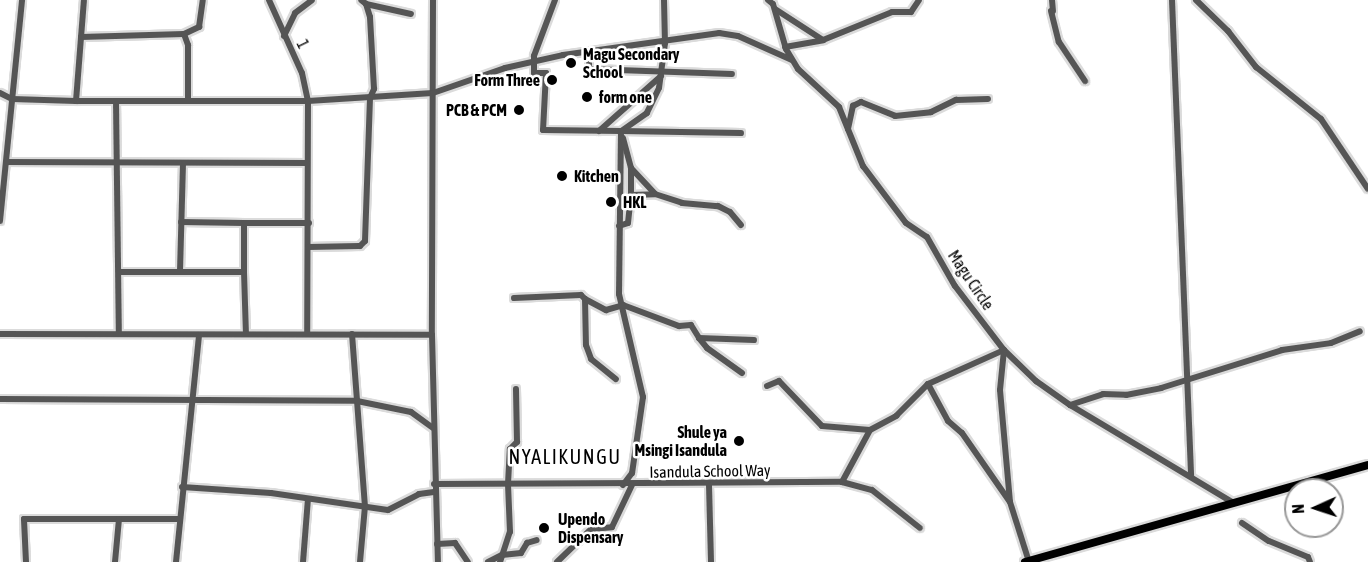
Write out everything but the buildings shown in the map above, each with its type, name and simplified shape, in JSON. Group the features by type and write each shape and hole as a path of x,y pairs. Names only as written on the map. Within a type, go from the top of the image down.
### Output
{"main road":[{"path":"1028,562 1368,465"}],"street":[{"path":"0,221 22,0"},
{"path":"76,101 84,0"},
{"path":"81,37 184,34 200,27 203,0"},
{"name":"1","path":"268,0 302,73 308,101 307,334"},
{"path":"284,36 295,13 312,0"},
{"path":"433,0 432,335 434,492 438,562"},
{"path":"555,0 534,64 534,73 546,73 543,130 741,133"},
{"path":"621,131 647,113 661,74 665,42 664,0"},
{"name":"Magu Circle","path":"768,0 774,9 785,46 792,60 839,107 863,166 906,223 927,237 955,286 1004,350 1036,381 1070,405 1234,503"},
{"path":"785,46 823,40 892,12 911,12 920,0"},
{"path":"1052,0 1052,11 1059,42 1085,81"},
{"path":"1172,0 1191,476"},
{"path":"1196,0 1228,30 1256,67 1321,119 1368,189"},
{"path":"308,247 360,246 365,241 370,98 374,89 364,2 411,14"},
{"path":"774,9 823,40"},
{"path":"0,93 12,99 76,101 308,101 433,93 505,68 534,64 563,55 718,33 738,36 792,60"},
{"path":"184,34 188,45 188,100"},
{"path":"589,53 589,69 661,74 732,74"},
{"path":"599,131 661,74"},
{"path":"848,129 853,106 861,102 895,116 931,112 956,100 988,99"},
{"path":"116,101 119,333"},
{"path":"619,226 628,223 631,195 631,168 621,131"},
{"path":"621,131 619,294 643,397 632,474 623,485"},
{"path":"6,162 307,163"},
{"path":"180,271 183,164"},
{"path":"631,168 655,194"},
{"path":"631,195 655,194 682,202 718,206 730,212 741,225"},
{"path":"181,222 309,223"},
{"path":"244,223 246,334"},
{"path":"120,272 244,272"},
{"path":"514,298 573,295 606,310 623,305 679,326 691,326 707,348 742,373"},
{"path":"585,299 586,345 591,359 616,379"},
{"path":"1070,405 1103,394 1126,395 1187,380 1360,332"},
{"path":"0,334 432,335"},
{"path":"352,334 365,506 360,562"},
{"path":"176,562 190,399 199,335"},
{"path":"699,338 754,340"},
{"path":"767,386 778,381 822,426 870,430 896,416 928,384 1004,350 1000,390 1010,502 1028,562"},
{"path":"928,384 948,421 962,433 1010,502"},
{"path":"501,558 510,532 508,484 510,449 517,442 516,389"},
{"path":"0,399 357,401 411,412 433,428"},
{"path":"842,482 870,430"},
{"name":"Isandula School Way","path":"434,484 709,485 842,482 872,490 920,528"},
{"path":"558,562 591,529 612,527 632,485"},
{"path":"709,485 711,562"},
{"path":"183,487 308,499 388,510 419,495 434,492"},
{"path":"303,562 308,499"},
{"path":"26,562 24,519 180,519"},
{"path":"115,562 119,519"},
{"path":"1242,523 1269,541 1308,557 1310,562"},
{"path":"488,562 521,553 527,543 537,540"},
{"path":"437,544 455,543 468,562"}],"place":[{"name":"Magu Secondary School","path":"571,63"},
{"name":"Form Three","path":"552,80"},
{"name":"form one","path":"587,97"},
{"name":"PCB & PCM","path":"519,110"},
{"name":"Kitchen","path":"562,176"},
{"name":"HKL","path":"611,202"},
{"name":"Shule ya Msingi Isandula","path":"739,441"},
{"name":"Upendo Dispensary","path":"544,528"}],"district":[{"name":"NYALIKUNGU","path":"565,456"}]}
